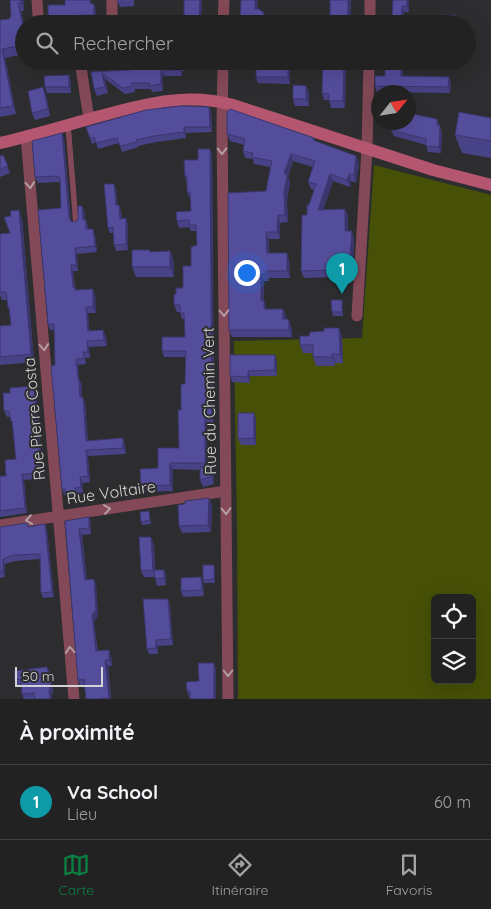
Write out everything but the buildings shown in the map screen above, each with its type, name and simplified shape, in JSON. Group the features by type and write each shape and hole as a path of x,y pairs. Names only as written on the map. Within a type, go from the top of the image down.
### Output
{"main road":[{"path":"0,143 169,100 188,99 222,102 433,170 491,186"}],"street":[{"path":"37,0 38,15"},
{"path":"112,0 112,15"},
{"path":"223,15 224,0"},
{"path":"370,0 370,15"},
{"path":"81,70 89,119"},
{"name":"Rue du Chemin Vert","path":"223,70 228,699"},
{"path":"357,316 367,149 369,70"},
{"name":"Rue Pierre Costa","path":"26,136 74,699"},
{"name":"Rue Voltaire","path":"0,525 226,491"}],"lane":[{"path":"68,125 76,224"}],"green space":[{"path":"374,165 491,195 491,699 238,699 234,341 362,338"}],"place":[{"name":"Va School","path":"342,294"}]}
